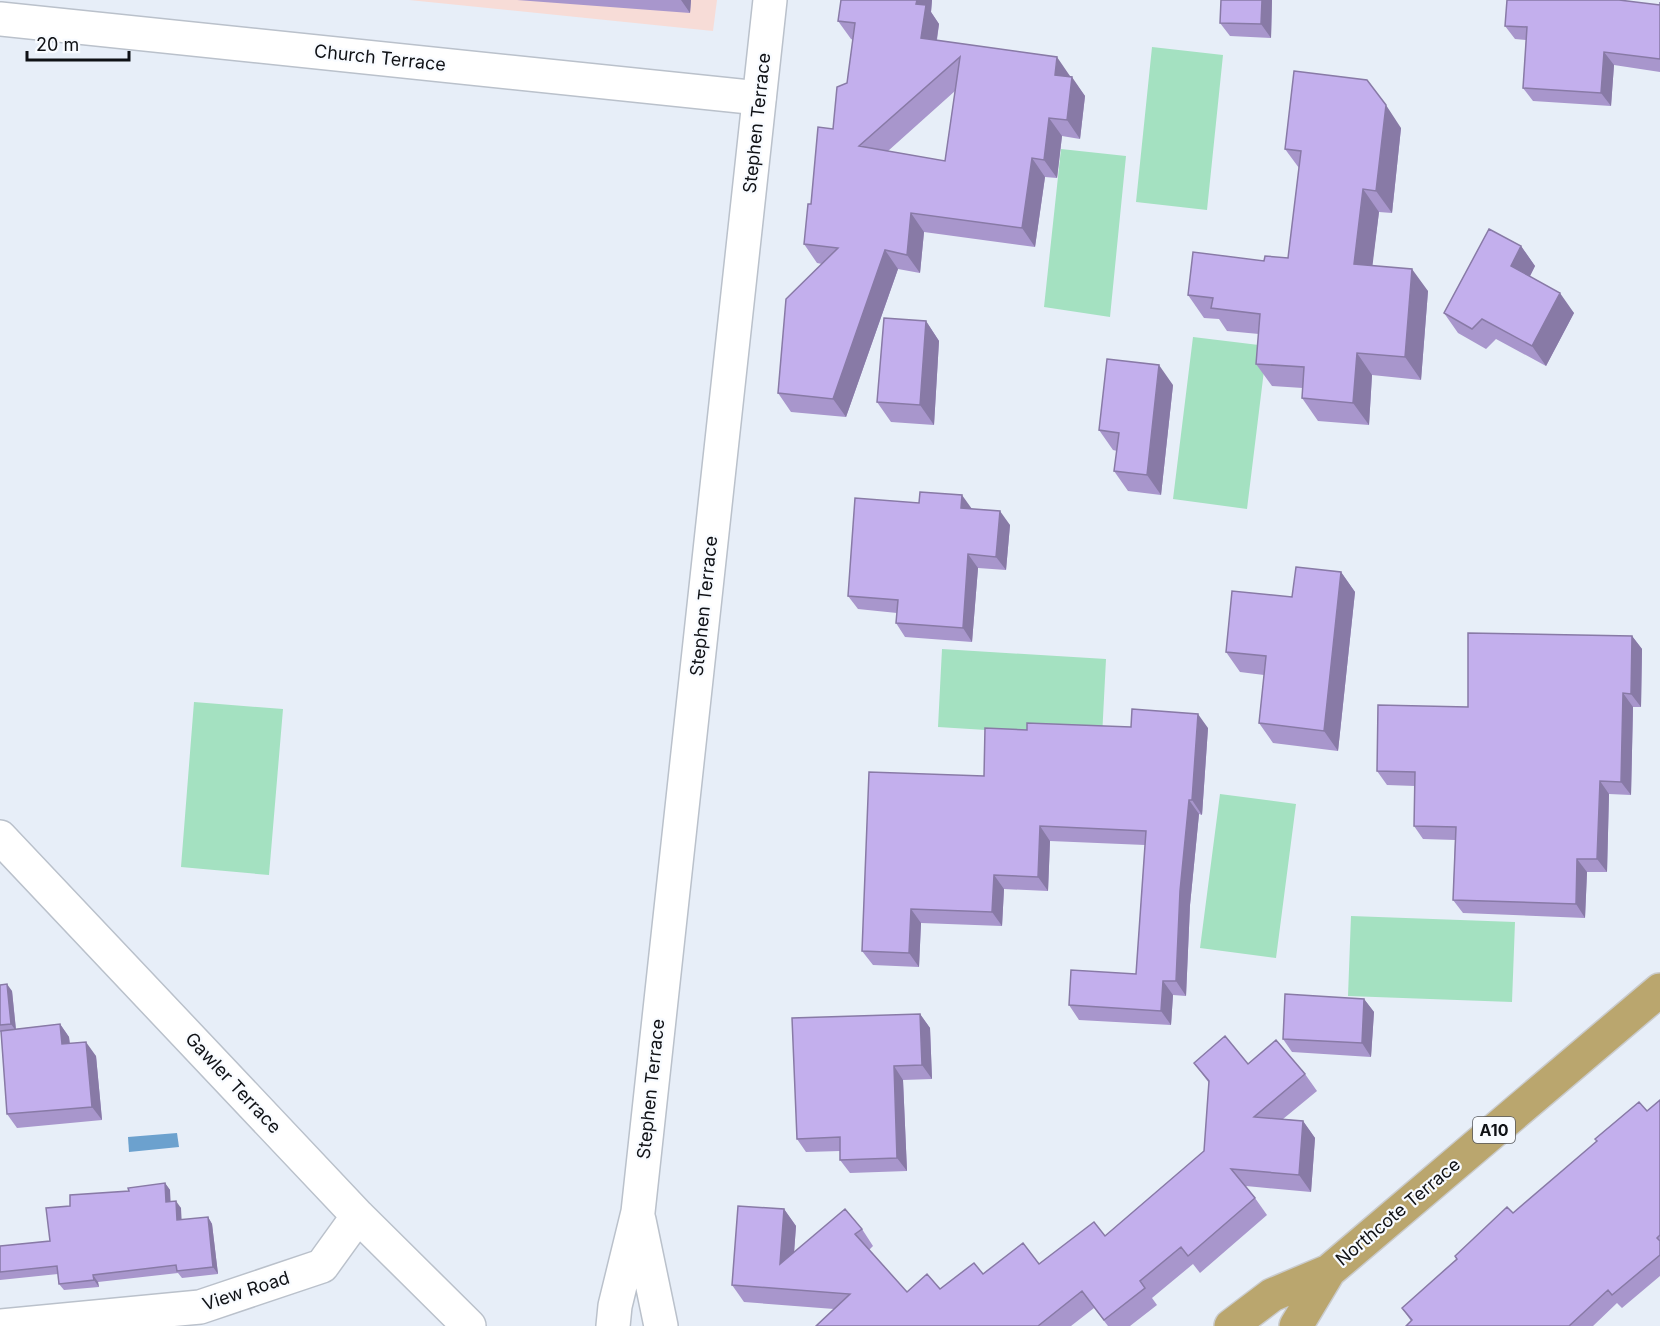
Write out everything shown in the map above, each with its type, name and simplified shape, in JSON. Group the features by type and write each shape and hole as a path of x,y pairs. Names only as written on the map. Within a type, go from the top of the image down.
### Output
{"highway":[{"name":"Northcote Terrace","path":"1231,1326 1272,1295 1329,1271 1660,990"},
{"name":"Northcote Terrace","path":"1296,1326 1329,1271"}],"street":[{"name":"Stephen Terrace","path":"613,1326 615,1306 638,1212 770,0"},
{"name":"Church Terrace","path":"0,19 759,98"},
{"name":"Gawler Terrace","path":"0,837 358,1216 469,1326"},
{"name":"Stephen Terrace","path":"638,1212 661,1326"},
{"name":"View Road","path":"0,1326 200,1307 322,1266 358,1216"}],"shaded area":[{"path":"409,0 717,0 713,31"}],"green space":[{"path":"1152,47 1223,55 1207,210 1136,202"},
{"path":"1061,149 1126,156 1110,317 1044,307"},
{"path":"1193,337 1267,346 1247,509 1173,499"},
{"path":"942,649 1106,659 1102,737 938,727"},
{"path":"194,702 283,709 269,875 181,867"},
{"path":"1220,794 1296,804 1276,958 1200,948"},
{"path":"1351,916 1515,922 1512,1002 1348,996"}],"water":[{"path":"177,1133 179,1147 129,1152 128,1137"}],"building":[{"path":"841,0 917,0 916,4 926,5 921,38 1057,57 1055,75 1072,77 1067,120 1049,118 1044,160 1032,158 1022,228 911,213 907,255 885,250 833,399 778,393 786,299 838,248 804,244 808,204 811,204 818,127 833,129 837,87 847,83 855,23 838,21","holes":["960,57 945,161 859,146"]},
{"path":"1221,0 1262,0 1261,24 1220,23"},
{"path":"1507,0 1619,0 1660,5 1660,59 1604,52 1601,93 1523,88 1527,27 1505,26"},
{"path":"1294,71 1367,80 1386,105 1376,191 1363,189 1354,264 1412,269 1405,357 1357,353 1353,403 1302,398 1304,367 1256,364 1260,314 1211,308 1213,298 1188,295 1193,252 1264,261 1265,256 1288,258 1301,151 1285,149"},
{"path":"1489,229 1521,246 1511,266 1560,293 1532,346 1482,319 1472,329 1444,313"},
{"path":"884,318 926,321 920,405 877,402"},
{"path":"1107,359 1159,365 1147,475 1114,471 1119,433 1099,430"},
{"path":"920,492 962,495 961,508 1000,511 996,557 968,554 963,628 896,623 898,600 848,596 855,498 919,503"},
{"path":"1296,567 1341,572 1324,731 1259,723 1266,656 1226,652 1232,591 1292,597"},
{"path":"1468,633 1632,636 1631,694 1623,693 1621,782 1600,781 1597,859 1577,859 1576,904 1453,900 1456,827 1414,826 1415,772 1377,771 1378,705 1468,707"},
{"path":"1132,709 1198,714 1192,800 1189,800 1180,891 1176,981 1163,981 1161,1011 1069,1005 1071,970 1136,974 1146,831 1040,826 1038,877 994,875 992,912 911,909 909,953 862,951 869,772 984,776 985,728 1027,730 1027,723 1131,727"},
{"path":"7,984 11,1024 0,1025 0,985"},
{"path":"1285,994 1364,999 1362,1043 1283,1039"},
{"path":"920,1014 922,1065 894,1066 897,1158 840,1160 840,1137 797,1139 792,1018"},
{"path":"60,1024 62,1044 86,1042 92,1107 7,1114 1,1031"},
{"path":"1225,1036 1248,1064 1276,1040 1305,1074 1254,1117 1303,1121 1299,1175 1231,1169 1255,1198 1188,1256 1181,1247 1140,1281 1145,1288 1104,1320 1082,1291 1038,1326 816,1326 850,1294 732,1285 738,1206 784,1209 780,1264 845,1209 862,1229 855,1234 907,1292 927,1274 940,1289 974,1263 983,1274 1023,1243 1039,1264 1094,1222 1105,1236 1204,1151 1209,1081 1194,1063"},
{"path":"1660,1100 1660,1235 1657,1238 1660,1241 1660,1255 1612,1295 1608,1290 1569,1326 1406,1326 1412,1320 1402,1308 1457,1259 1455,1256 1507,1207 1513,1213 1639,1102 1647,1111"},
{"path":"165,1183 166,1202 176,1201 177,1220 208,1217 213,1267 177,1271 176,1265 93,1275 94,1280 59,1284 57,1266 0,1272 0,1246 50,1241 46,1208 70,1206 70,1195 129,1191 128,1188"}]}
